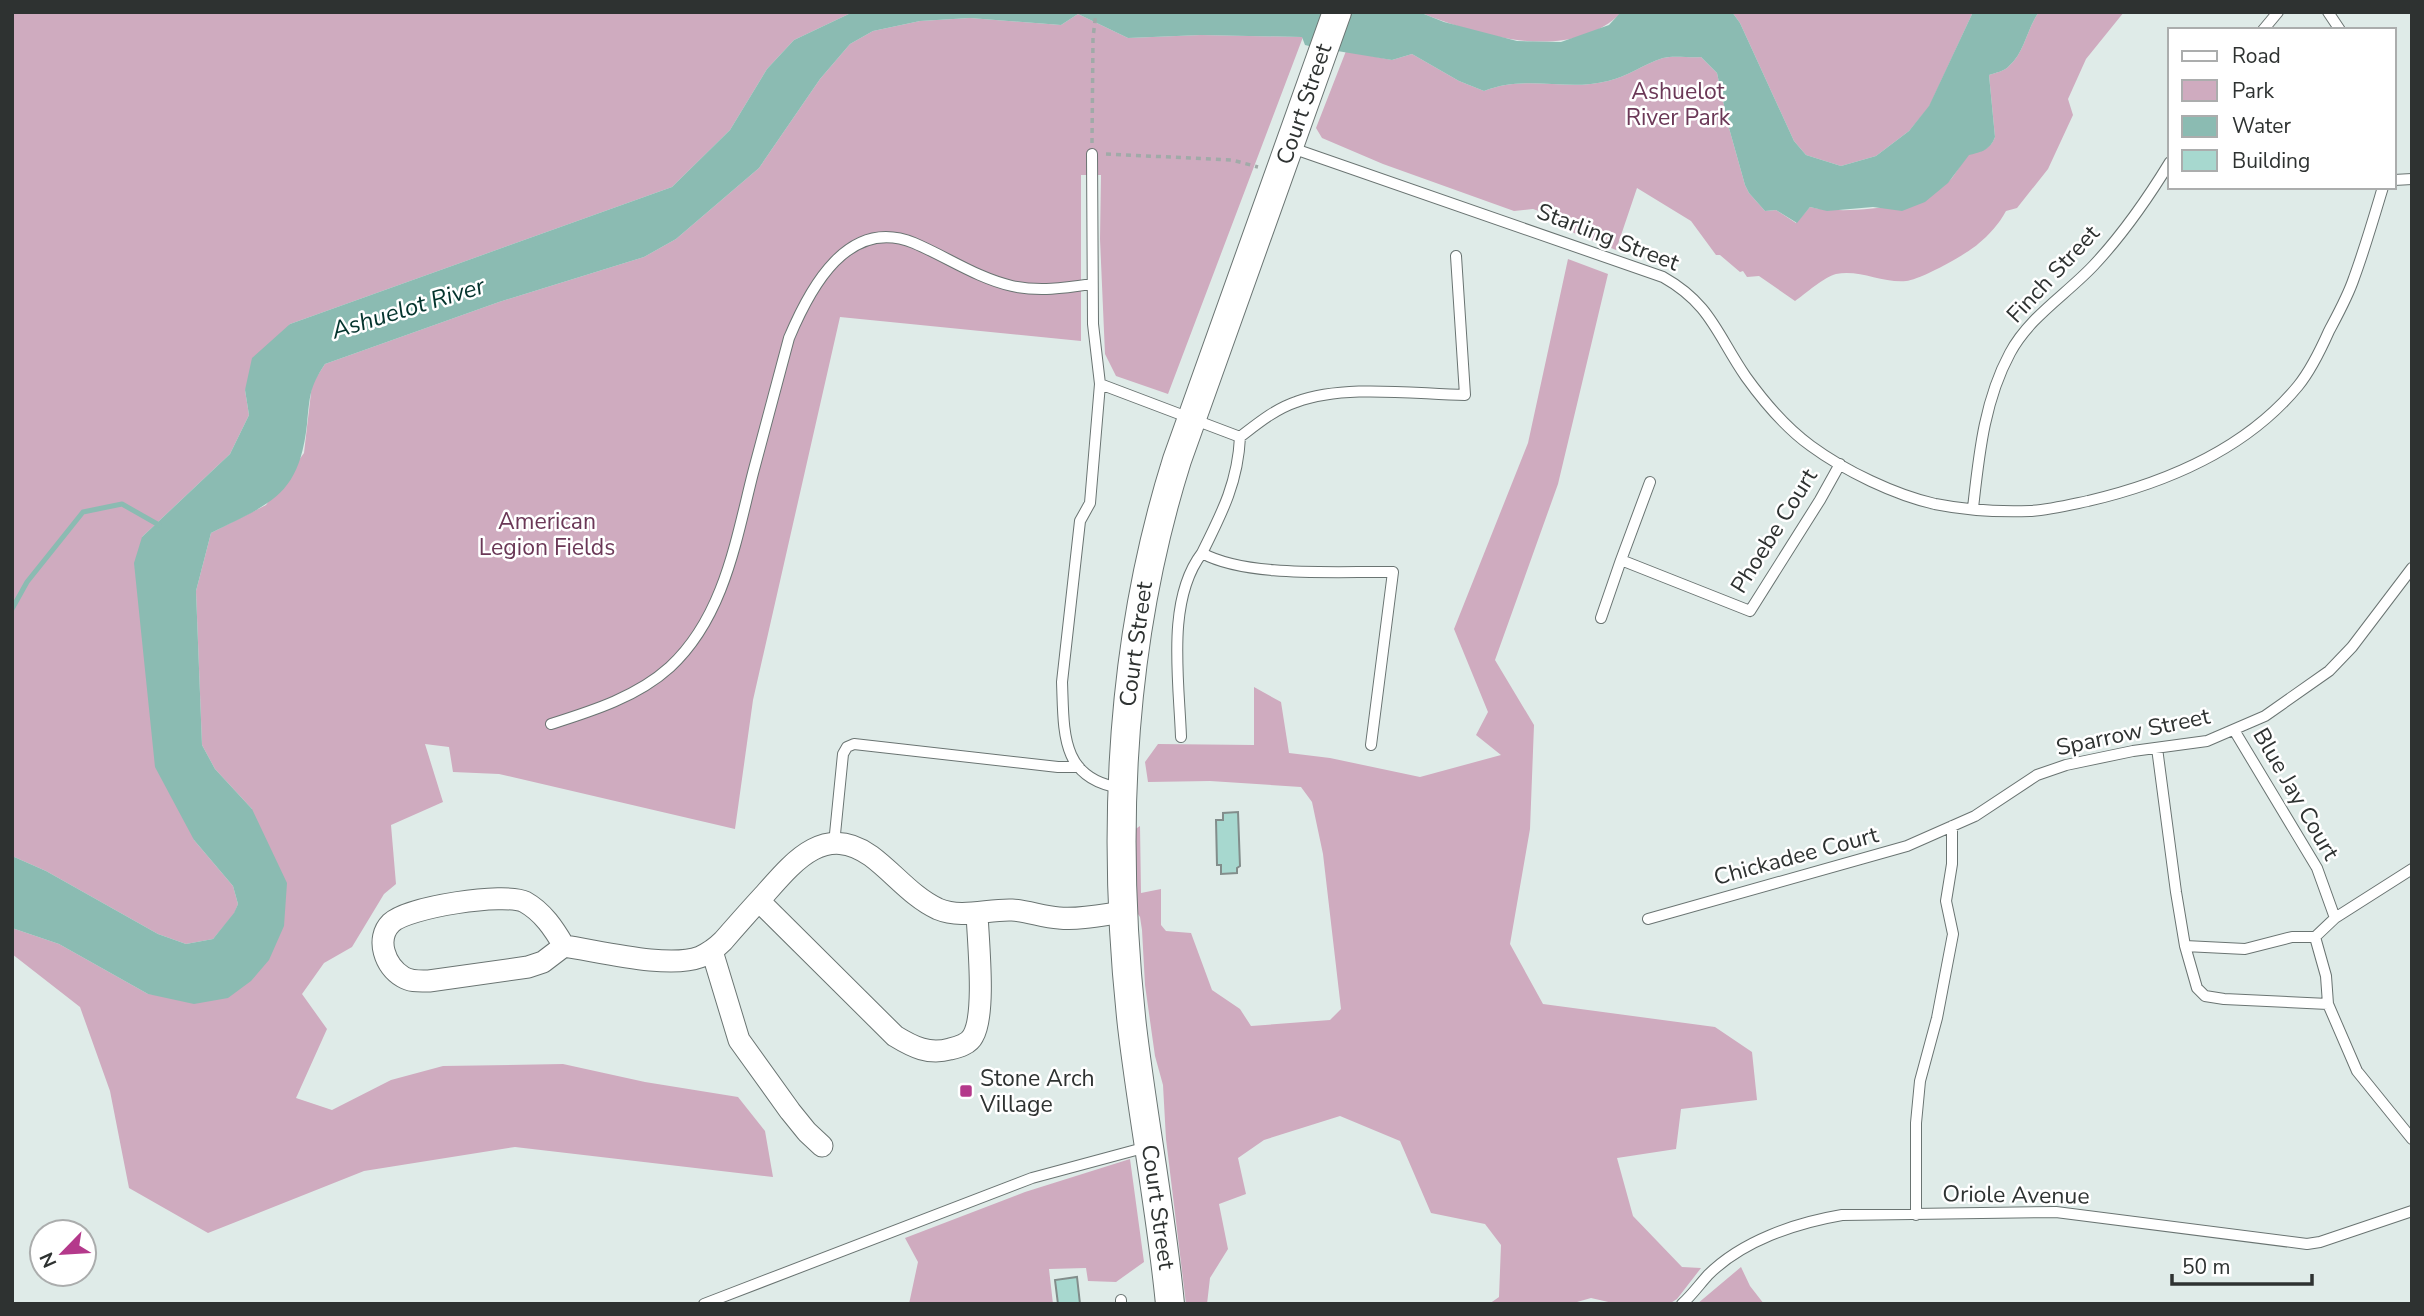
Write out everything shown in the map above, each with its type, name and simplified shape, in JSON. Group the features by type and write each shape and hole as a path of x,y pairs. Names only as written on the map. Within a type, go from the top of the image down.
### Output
{"main road":[{"name":"Court Street","path":"1170,1304 1132,1026 1123,912 1121,788 1133,643 1160,512 1337,12"}],"street":[{"path":"564,946 541,913 526,902 512,897 496,897 414,911 391,923 383,934 382,945 392,967 403,977 415,981 528,967 543,962 564,946 656,960 698,958 712,951 792,863 807,851 834,844 858,848 922,900 939,909 955,913 1011,910 1059,918 1123,912"},
{"path":"759,901 895,1036 914,1048 928,1051 961,1047 972,1038 980,1004 977,913"},
{"path":"712,951 739,1040 790,1111 822,1146"}],"lane":[{"path":"2265,28 2278,12"},
{"path":"2328,12 2339,28"},
{"name":"Starling Street","path":"1289,146 1636,266 1681,287 1700,304 1712,320 1746,376 1791,430 1813,448 1873,482 1915,498 1936,504 2031,511 2105,497 2172,475 2244,435 2298,386 2321,349 2354,280 2382,189"},
{"path":"1092,154 1092,284 1095,353 1100,384 1090,503 1080,521 1062,682 1069,751 1090,779 1121,788"},
{"name":"Finch Street","path":"1973,508 1986,419 1997,382 2011,351 2037,319 2102,255 2168,165"},
{"path":"551,724 614,702 645,685 677,660 703,628 728,570 789,338 808,297 839,258 869,239 885,236 916,244 987,278 1011,286 1034,290 1092,284"},
{"path":"1181,737 1178,647 1184,584 1227,503 1236,475 1240,437 1268,416 1294,402 1319,396 1373,392 1465,395 1456,256"},
{"path":"1100,384 1240,437"},
{"name":"Phoebe Court","path":"1621,560 1750,611 1840,464"},
{"path":"1601,618 1650,482"},
{"path":"1202,553 1229,565 1296,571 1393,572 1371,745"},
{"name":"Sparrow Street","path":"1952,826 1975,816 2037,775 2066,765 2207,741 2265,716 2329,671 2360,637 2412,568"},
{"name":"Blue Jay Court","path":"2234,730 2317,868 2335,918"},
{"path":"834,844 843,754 847,747 854,744 1058,767 1079,767"},
{"path":"2157,748 2176,892 2185,946 2197,988 2206,996 2224,999 2328,1004"},
{"path":"1916,1215 1916,1123 1920,1081 1937,1018 1953,934 1945,901 1952,864 1952,826"},
{"name":"Chickadee Court","path":"1648,919 1907,846 1952,826"},
{"path":"2185,946 2245,949 2292,937 2315,937 2335,918 2412,869"},
{"path":"2315,937 2326,976 2328,1004 2357,1071 2412,1139"},
{"path":"704,1304 1032,1178 1150,1146"},
{"name":"Oriole Avenue","path":"1682,1304 1709,1275 1757,1241 1802,1224 1842,1215 2056,1212 2306,1244 2320,1242 2412,1211"}],"path":[{"path":"1096,12 1093,37 1092,154 1232,160 1260,168"}],"green space":[{"path":"12,12 853,12 794,40 767,69 730,130 672,187 290,324 245,390 249,415 230,454 142,537 194,840 233,886 238,904 234,914 213,939 186,944 158,934 46,871 12,856"},
{"path":"1419,12 1621,13 1600,29 1576,38 1523,41 1469,29"},
{"path":"1732,12 1973,12 1929,107 1909,131 1876,156 1841,166 1806,155 1794,141 1740,23"},
{"name":"Ashuelot River Park","path":"2039,12 2124,12 2086,59 2068,99 2073,115 2048,169 2017,208 2006,211 1994,229 1972,248 1913,280 1888,280 1853,273 1836,274 1820,282 1795,301 1759,276 1747,277 1743,271 1740,272 1720,255 1716,255 1691,221 1637,188 1616,250 1574,233 1555,217 1533,209 1514,211 1383,164 1322,138 1316,128 1346,51 1392,60 1412,54 1459,81 1484,91 1500,86 1531,83 1592,84 1615,79 1663,58 1701,57 1717,73 1729,128 1749,193 1765,211 1776,210 1796,223 1810,207 1861,210 1918,199 1946,184 1969,154 1991,145 1995,137 1989,75 2005,69 2014,60"},
{"name":"American Legion Fields","path":"1078,14 1128,38 1201,35 1303,37 1168,394 1116,376 1105,354 1100,239 1101,175 1081,175 1081,341 840,317 753,700 735,829 499,774 453,772 449,747 425,744 443,802 391,825 396,884 384,894 352,947 324,963 302,994 327,1029 296,1098 332,1110 391,1080 443,1066 563,1064 645,1082 738,1097 765,1131 773,1177 515,1147 364,1171 208,1233 129,1188 110,1091 80,1007 12,954 12,928 59,944 148,994 228,998 252,809 215,769 202,745 196,591 211,533 266,505 304,453 312,384 325,364 499,302 644,257 676,239 759,168 820,79 850,44 873,31 920,21 970,18 1061,25"},
{"path":"1568,259 1608,274 1558,484 1495,660 1534,725 1530,829 1510,944 1543,1004 1715,1027 1752,1052 1757,1100 1681,1109 1676,1149 1617,1158 1633,1216 1682,1267 1701,1268 1677,1299 1669,1304 1617,1304 1591,1298 1570,1304 1489,1304 1499,1297 1501,1245 1485,1224 1431,1213 1400,1141 1340,1116 1264,1140 1238,1158 1246,1194 1219,1204 1228,1249 1210,1278 1207,1304 1186,1304 1166,1139 1163,1085 1155,1056 1145,985 1142,930 1136,911 1134,830 1140,826 1141,893 1161,889 1161,925 1166,931 1191,933 1212,990 1240,1009 1251,1026 1330,1020 1341,1009 1323,854 1312,802 1301,787 1210,781 1148,782 1145,762 1158,744 1254,745 1254,687 1281,702 1289,753 1330,758 1420,777 1501,755 1476,735 1488,712 1454,629 1528,443"},
{"path":"1130,1159 1144,1262 1116,1282 1088,1281 1086,1268 1049,1269 1053,1304 909,1304 918,1262 905,1238 1025,1192"},
{"path":"1741,1267 1750,1286 1764,1304 1697,1304"}],"water":[{"name":"Ashuelot River","path":"853,12 1419,12 1444,22 1517,41 1561,42 1609,25 1621,12 1732,12 1740,23 1794,141 1806,155 1841,166 1876,156 1909,131 1929,106 1973,12 2039,12 2014,60 2005,69 1989,75 1995,137 1991,145 1969,155 1948,183 1925,202 1902,211 1873,207 1827,211 1810,207 1797,223 1776,210 1765,211 1749,193 1729,128 1717,73 1701,57 1663,58 1615,79 1592,84 1531,83 1500,86 1484,91 1459,81 1412,54 1392,60 1305,45 1302,37 1201,35 1128,38 1078,14 1061,25 970,18 920,21 873,31 850,44 820,79 759,168 676,239 644,257 499,302 325,364 313,386 303,448 289,483 265,505 211,533 196,591 202,745 215,769 252,809 287,883 284,926 269,960 251,981 228,998 194,1004 148,994 59,944 12,928 12,856 46,871 158,934 186,944 213,939 238,904 233,886 194,840 155,767 134,563 142,537 230,454 249,415 245,390 252,358 290,324 672,187 730,130 767,69 794,40"}],"building":[{"path":"1238,812 1240,866 1237,873 1221,874 1221,865 1217,865 1216,820 1223,820 1223,813"},
{"path":"1077,1277 1080,1304 1058,1304 1055,1280"}],"waterway":[{"path":"12,609 27,582 83,512 122,504 159,525"}],"place":[{"name":"Stone Arch Village","path":"966,1091"}]}
